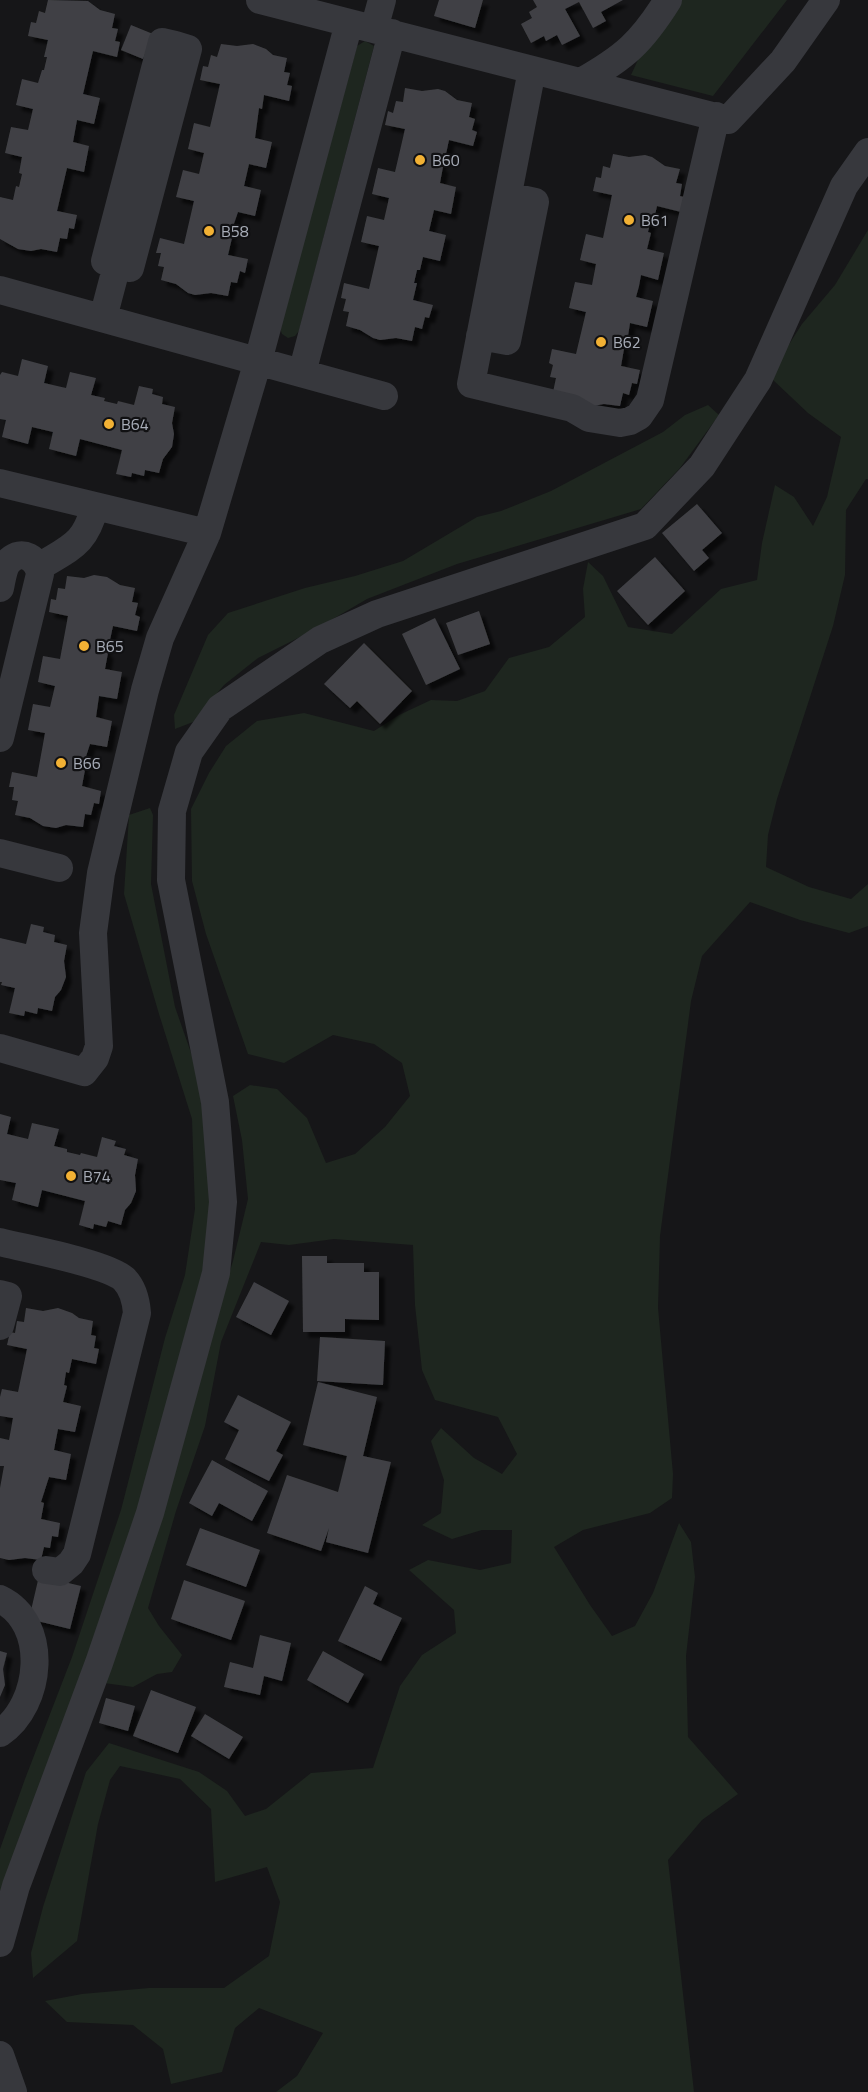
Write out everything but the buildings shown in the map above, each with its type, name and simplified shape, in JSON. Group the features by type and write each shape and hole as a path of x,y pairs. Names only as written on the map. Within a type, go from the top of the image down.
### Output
{"street":[{"path":"260,0 728,120 783,61 826,0"},
{"path":"0,1048 84,1072 95,1058 99,1046 93,933 101,873 145,690 160,638 207,533 258,361 382,0"},
{"path":"581,82 611,65 632,48 652,26 668,0"},
{"path":"302,373 372,28"},
{"path":"103,318 117,265 105,261 162,42 175,45"},
{"path":"532,70 508,196 535,202 507,341 480,336 471,384 572,408 589,418 620,423 630,421 639,416 650,400 716,116"},
{"path":"0,1943 16,1886 99,1663 150,1513 216,1273 223,1202 215,1102 171,880 172,811 189,752 220,708 320,640 377,614 645,526 702,466 758,380 844,186 868,152"},
{"path":"0,290 384,396"},
{"path":"0,483 207,533"},
{"path":"39,567 79,541 91,524 95,506"},
{"path":"0,588 5,566 15,556 29,557 39,567 40,574 0,738"},
{"path":"0,853 59,868"},
{"path":"0,1242 109,1270 125,1280 132,1290 136,1303 137,1313 77,1554 71,1563 60,1572 46,1570"},
{"path":"0,1294 8,1296 0,1326"},
{"path":"0,1599 16,1609 29,1629 35,1644 35,1663 33,1677 23,1706 15,1720 0,1733"},
{"path":"0,2055 13,2092"}],"shaded area":[{"path":"679,0 787,0 713,96 631,75 642,51"},
{"path":"365,41 374,46 299,331 295,336 288,338 282,334 280,328 357,46"},
{"path":"868,230 868,479 846,510 845,575 833,626 777,799 768,835 766,867 809,887 851,899 868,884 868,926 849,933 800,920 750,902 702,956 691,1001 660,1236 658,1308 673,1474 672,1498 650,1513 583,1530 554,1547 612,1636 635,1626 653,1593 679,1523 691,1542 695,1577 686,1656 688,1737 738,1794 702,1820 668,1860 694,2092 276,2092 297,2076 323,2033 259,2008 235,2028 222,2072 171,2084 163,2049 133,2025 67,2022 45,2001 82,1994 149,1988 224,1988 269,1956 280,1902 267,1867 215,1882 211,1809 180,1779 120,1766 110,1780 98,1824 77,1941 33,1978 31,1953 43,1907 86,1772 109,1743 199,1772 227,1791 245,1816 266,1809 311,1773 373,1768 400,1686 422,1655 456,1633 454,1610 409,1570 428,1560 480,1570 511,1563 512,1530 482,1530 452,1539 422,1525 441,1513 444,1480 431,1441 441,1428 474,1458 502,1474 517,1454 498,1417 435,1400 422,1370 415,1305 413,1245 334,1239 289,1245 261,1242 221,1342 205,1426 176,1511 148,1608 182,1655 172,1672 157,1674 133,1687 104,1683 233,1261 248,1199 242,1140 233,1096 250,1085 277,1089 307,1118 326,1163 355,1154 385,1127 410,1096 402,1063 374,1044 333,1035 284,1063 248,1054 206,934 192,881 191,809 226,746 257,721 304,713 374,731 399,715 431,700 457,701 485,691 509,658 549,647 585,617 583,589 588,562 603,576 628,627 672,634 721,589 757,580 762,543 775,485 794,497 813,526 827,497 841,437 808,413 772,379 781,357 802,324 835,285"},
{"path":"708,405 719,415 680,468 641,509 457,564 367,599 314,630 258,658 224,685 193,722 175,729 174,715 208,635 228,613 305,588 403,561 477,517 501,511 551,491 663,432 685,415"},
{"path":"150,808 153,815 151,884 175,1007 210,1107 214,1205 207,1272 142,1515 0,1907 0,1849 72,1657 121,1510 165,1338 185,1275 195,1209 192,1119 124,894 129,815"}],"place":[{"name":"B60","path":"420,160"},
{"name":"B61","path":"629,220"},
{"name":"B58","path":"209,231"},
{"name":"B62","path":"601,342"},
{"name":"B64","path":"109,424"},
{"name":"B65","path":"84,646"},
{"name":"B66","path":"61,763"},
{"name":"B74","path":"71,1176"}]}
